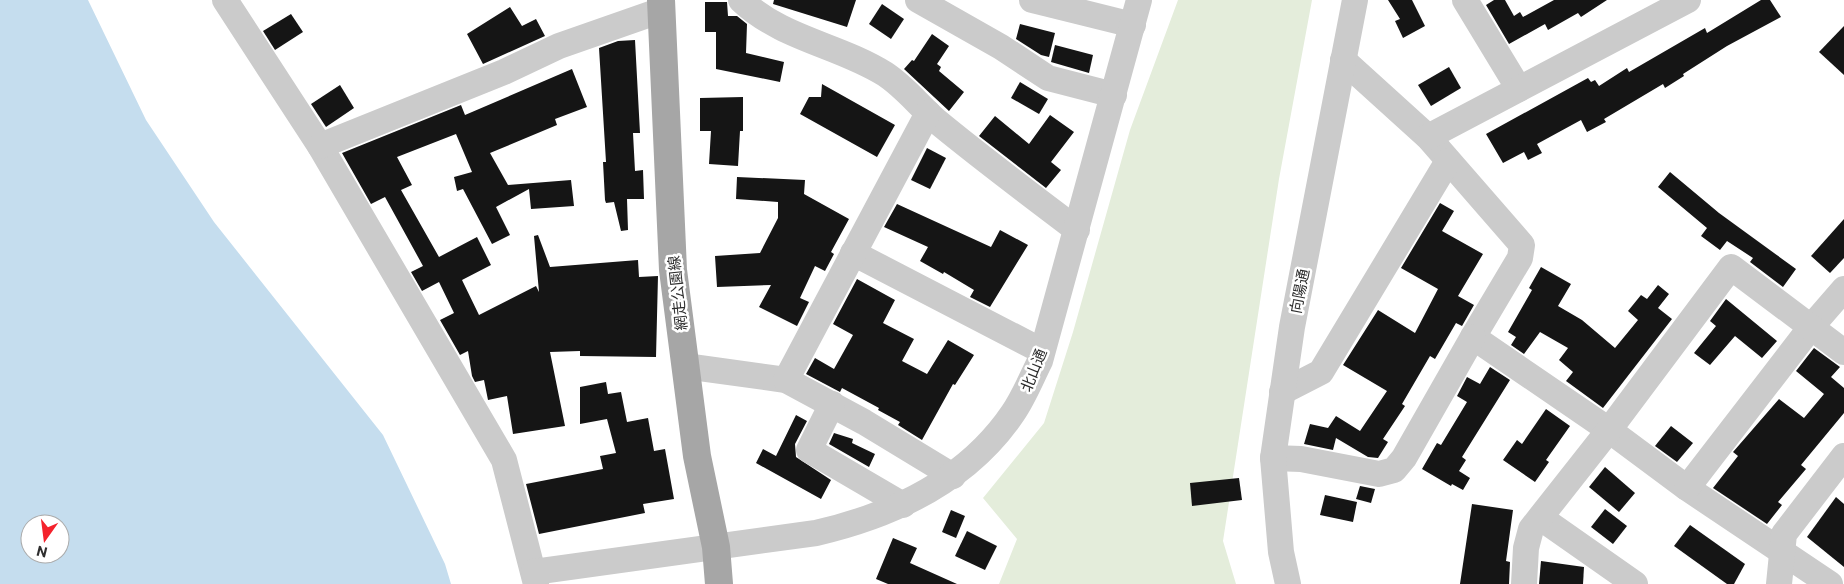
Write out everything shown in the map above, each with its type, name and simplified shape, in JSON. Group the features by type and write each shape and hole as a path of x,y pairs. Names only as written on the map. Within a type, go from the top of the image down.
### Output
{"main road":[{"name":"網走公園線","path":"662,5 673,270 698,456 716,547 719,584"}],"street":[{"path":"225,0 320,146 504,460 535,578"},
{"path":"741,0 750,9 802,39 863,62 887,75 928,113 1077,230"},
{"path":"918,0 1001,47 1048,78 1114,95"},
{"path":"1032,0 1133,25"},
{"name":"北山通","path":"535,578 716,547 816,533 852,524 903,504 935,488 953,476 998,434 1014,412 1040,362 1139,0"},
{"name":"向陽通","path":"1288,584 1281,552 1273,458 1292,327 1355,0"},
{"path":"1465,0 1519,89"},
{"path":"1428,137 1688,0"},
{"path":"320,146 504,72 559,46 662,5"},
{"path":"1273,458 1301,459 1379,474 1394,470 1404,458 1473,336 1520,258 1522,245 1428,137 1343,60"},
{"path":"786,380 928,113"},
{"path":"1282,392 1321,372 1448,161"},
{"path":"853,254 1042,351"},
{"path":"1524,584 1526,548 1532,529 1731,267 1844,352"},
{"path":"1687,488 1811,327 1844,289"},
{"path":"1473,336 1609,430 1687,488 1781,549 1830,584"},
{"path":"685,366 786,380 832,404 953,476"},
{"path":"832,404 809,450 903,504"},
{"path":"1779,584 1784,534 1844,456"},
{"path":"1541,518 1635,584"}],"green space":[{"path":"1178,0 1312,0 1279,179 1223,541 1236,584 999,584 1017,539 983,498 1044,423 1073,332 1130,130"}],"water":[{"path":"0,0 88,0 146,120 214,222 383,435 445,564 451,584 0,584"}],"building":[{"path":"774,0 856,0 847,27 773,4"},
{"path":"1388,0 1412,0 1425,26 1403,38 1395,21 1400,19"},
{"path":"1494,0 1505,0 1514,16 1520,12 1523,17 1554,0 1607,0 1581,17 1578,13 1548,30 1545,24 1509,44 1486,5"},
{"path":"1761,0 1770,0 1781,17 1727,46 1665,88 1663,84 1604,119 1606,122 1587,132 1581,120 1537,144 1542,153 1528,160 1524,152 1503,163 1486,134 1588,78 1591,82 1595,80 1599,86 1627,68 1629,72 1705,28 1707,33"},
{"path":"705,2 727,2 728,16 737,16 747,24 746,53 784,62 780,82 716,69 716,32 705,32"},
{"path":"882,4 904,19 891,39 869,24"},
{"path":"510,7 522,26 536,19 545,36 483,64 467,34"},
{"path":"291,14 303,32 275,50 263,31"},
{"path":"1020,24 1055,33 1049,57 1041,55 1016,39"},
{"path":"1844,26 1844,75 1819,52"},
{"path":"932,34 949,46 937,64 941,67 939,71 964,92 949,111 904,69 912,60 914,61"},
{"path":"635,40 640,133 633,133 635,171 643,170 644,199 627,199 628,230 621,231 614,202 606,203 605,200 603,162 606,162 599,48 618,41"},
{"path":"1055,45 1093,55 1089,73 1051,62"},
{"path":"1449,67 1461,88 1431,106 1418,85"},
{"path":"572,69 587,107 555,119 557,125 490,153 508,185 571,180 574,206 531,209 529,189 496,207 510,235 492,244 463,189 457,191 454,177 472,172 456,134 397,157 412,185 401,190 439,257 477,237 491,265 462,280 479,315 536,286 539,292 534,236 538,235 550,267 638,260 639,277 658,276 656,357 580,356 580,351 550,352 565,426 513,434 507,396 488,400 484,380 475,382 472,376 468,351 460,355 440,320 454,313 439,282 422,291 411,272 423,266 385,197 371,204 342,153 461,105 465,115"},
{"path":"1020,82 1048,99 1039,114 1011,98"},
{"path":"822,84 895,125 877,157 800,114 809,97 821,97"},
{"path":"340,85 354,108 326,127 311,104"},
{"path":"743,97 743,131 740,131 738,166 709,164 711,131 700,131 700,98"},
{"path":"1050,115 1074,132 1051,162 1061,170 1046,188 979,136 995,116 1029,144"},
{"path":"927,148 946,158 930,189 911,180"},
{"path":"1670,172 1719,213 1796,269 1783,287 1750,262 1753,258 1727,241 1720,250 1701,236 1707,228 1658,187"},
{"path":"737,177 805,180 804,194 849,219 831,252 834,254 825,271 815,266 800,298 809,302 797,326 759,307 771,285 717,287 715,256 760,253 778,218 778,202 736,199"},
{"path":"1440,203 1454,211 1442,231 1483,254 1458,296 1474,305 1462,326 1456,323 1435,359 1430,356 1402,404 1405,406 1383,439 1388,442 1378,458 1368,457 1336,438 1333,450 1304,444 1310,424 1328,428 1336,416 1360,431 1387,391 1343,365 1378,310 1415,333 1438,289 1401,268"},
{"path":"897,204 991,247 1000,230 1028,245 990,307 970,297 974,290 944,272 943,274 920,261 928,247 884,227"},
{"path":"1844,219 1844,258 1830,273 1811,256"},
{"path":"1541,267 1571,284 1558,306 1582,320 1615,348 1638,320 1628,311 1641,295 1647,299 1658,285 1669,294 1658,308 1672,319 1603,408 1566,381 1573,372 1559,360 1568,348 1540,332 1524,354 1511,345 1516,337 1508,332 1532,290 1529,288"},
{"path":"857,279 895,300 883,323 914,339 902,361 927,374 948,340 974,355 955,385 953,384 922,440 898,425 900,422 878,410 879,408 842,388 840,392 806,374 815,358 834,369 853,335 833,324"},
{"path":"1726,299 1777,341 1762,358 1735,336 1710,365 1694,353 1716,326 1710,321"},
{"path":"1814,348 1840,367 1831,377 1844,388 1844,413 1801,465 1806,469 1778,502 1782,505 1767,524 1713,488 1738,456 1733,452 1779,399 1804,418 1824,394 1796,371"},
{"path":"1490,367 1510,380 1462,457 1466,460 1459,471 1470,478 1463,490 1452,484 1451,486 1422,469 1437,443 1441,445 1467,402 1457,396 1467,377 1480,384"},
{"path":"606,382 608,394 621,392 627,422 648,418 654,451 665,449 674,499 643,504 645,513 539,534 526,484 603,469 600,456 616,453 607,419 580,424 580,387"},
{"path":"1546,409 1570,426 1546,460 1549,462 1535,482 1503,460 1517,440 1522,444"},
{"path":"796,415 807,421 795,444 796,457 831,480 821,499 756,463 763,449 776,456"},
{"path":"1671,426 1693,443 1677,462 1655,446"},
{"path":"834,433 853,439 852,443 875,454 869,467 829,444"},
{"path":"1605,467 1635,493 1619,512 1589,487"},
{"path":"1239,478 1242,500 1192,506 1190,483"},
{"path":"1360,486 1375,489 1371,503 1356,499"},
{"path":"1325,495 1357,502 1353,522 1320,515"},
{"path":"1836,497 1844,504 1844,567 1807,537"},
{"path":"1472,504 1513,510 1506,561 1510,562 1509,584 1460,584"},
{"path":"1605,509 1627,526 1613,544 1591,527"},
{"path":"951,510 965,516 956,538 942,532"},
{"path":"1690,525 1745,564 1734,584 1727,584 1674,546"},
{"path":"967,531 997,546 985,570 955,556"},
{"path":"893,538 917,548 910,563 957,584 888,584 876,579"},
{"path":"1541,561 1584,567 1583,584 1539,584"}]}
